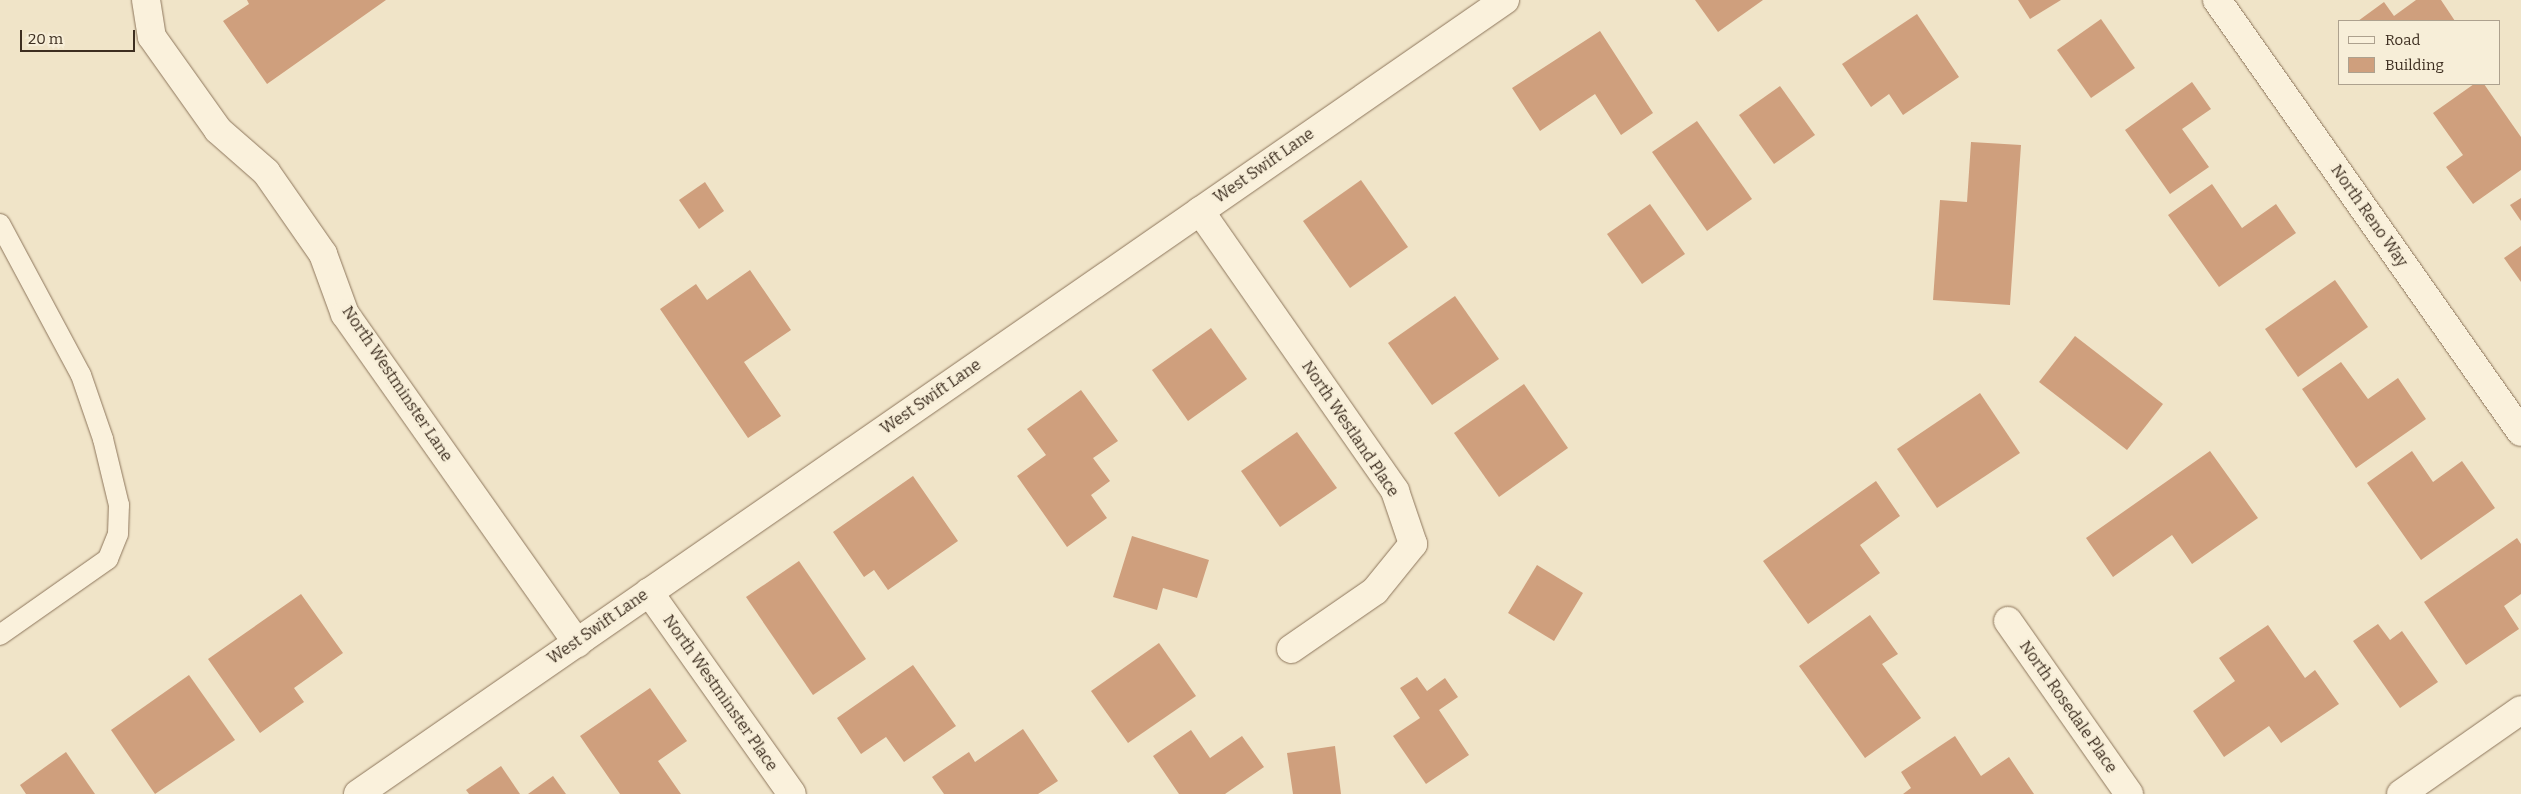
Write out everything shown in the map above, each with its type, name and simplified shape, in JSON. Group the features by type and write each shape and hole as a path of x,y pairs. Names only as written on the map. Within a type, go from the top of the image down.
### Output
{"street":[{"name":"North Westminster Lane","path":"146,0 152,37 218,130 266,172 323,254 346,314 577,642"},
{"name":"West Swift Lane","path":"358,794 1505,0"},
{"name":"North Reno Way","path":"2217,0 2521,432"},
{"name":"North Westland Place","path":"1200,211 1395,491 1413,544 1376,591 1291,649"},
{"name":"North Westminster Place","path":"649,592 792,794"},
{"name":"North Rosedale Place","path":"2008,620 2129,794"},
{"path":"2401,794 2521,710"}],"lane":[{"path":"0,224 81,375 102,440 119,505 118,534 108,559 0,635"}],"building":[{"path":"247,0 386,0 267,84 223,21 249,4"},
{"path":"1695,0 1763,0 1718,32"},
{"path":"2018,0 2061,0 2030,19"},
{"path":"2416,0 2441,0 2454,20 2359,20 2384,2 2394,16"},
{"path":"1917,14 1959,77 1903,115 1889,94 1871,107 1842,64"},
{"path":"2101,19 2135,68 2091,98 2057,50"},
{"path":"1600,31 1653,113 1621,135 1595,94 1540,131 1512,88"},
{"path":"2192,82 2211,109 2182,129 2209,167 2170,194 2125,130"},
{"path":"2473,85 2485,85 2521,137 2521,170 2473,204 2446,167 2463,155 2433,113"},
{"path":"1780,86 1815,135 1774,164 1739,115"},
{"path":"1697,121 1752,199 1707,231 1652,152"},
{"path":"1971,142 2021,145 2010,305 1933,300 1940,200 1967,202"},
{"path":"1361,180 1408,247 1350,288 1303,221"},
{"path":"705,182 724,211 699,229 679,200"},
{"path":"2212,184 2242,228 2276,204 2296,233 2219,287 2168,215"},
{"path":"2521,198 2521,221 2510,205"},
{"path":"1650,204 1685,254 1642,284 1607,234"},
{"path":"2521,246 2521,282 2504,258"},
{"path":"750,270 791,330 744,362 781,416 748,438 660,309 696,284 707,300"},
{"path":"2335,280 2368,327 2298,377 2265,329"},
{"path":"1455,296 1499,359 1432,405 1388,343"},
{"path":"1211,328 1247,379 1188,421 1152,370"},
{"path":"2075,336 2163,404 2127,450 2039,382"},
{"path":"2341,362 2368,399 2398,378 2426,419 2356,468 2302,389"},
{"path":"1524,384 1568,448 1499,497 1454,433"},
{"path":"1081,390 1118,441 1093,458 1110,481 1091,495 1107,518 1067,547 1017,476 1046,455 1027,429"},
{"path":"1980,393 2020,453 1937,508 1897,449"},
{"path":"1297,432 1337,488 1280,527 1241,471"},
{"path":"2210,451 2258,518 2192,564 2172,535 2113,577 2086,538"},
{"path":"2412,451 2433,482 2462,461 2495,508 2421,560 2367,483"},
{"path":"913,476 958,541 888,590 874,570 864,577 833,532"},
{"path":"1876,481 1900,516 1860,545 1880,573 1808,624 1763,561"},
{"path":"1132,536 1209,560 1197,598 1163,588 1157,610 1113,597"},
{"path":"2517,538 2521,544 2521,594 2504,606 2519,629 2466,665 2424,602"},
{"path":"799,561 866,659 813,695 746,597"},
{"path":"1537,565 1583,593 1554,641 1508,613"},
{"path":"301,594 343,653 294,688 304,702 260,733 208,659"},
{"path":"1870,615 1898,654 1882,664 1921,718 1865,758 1799,666"},
{"path":"2378,624 2390,640 2402,631 2438,682 2400,708 2353,641"},
{"path":"2268,625 2305,678 2315,670 2339,704 2281,743 2269,726 2224,757 2193,711 2235,681 2219,658"},
{"path":"1159,643 1196,696 1128,743 1091,691"},
{"path":"913,665 956,726 904,762 886,737 861,754 837,718"},
{"path":"189,675 235,740 155,794 111,730"},
{"path":"1417,677 1427,691 1445,678 1458,697 1439,710 1469,755 1426,784 1393,736 1420,718 1400,688"},
{"path":"650,688 687,741 658,761 681,794 620,794 580,736"},
{"path":"1023,729 1058,781 1038,794 944,794 932,777 969,752 975,762"},
{"path":"1191,730 1210,758 1242,736 1264,767 1225,794 1179,794 1153,756"},
{"path":"1955,736 1981,776 2009,757 2034,794 1903,794 1911,788 1901,772"},
{"path":"1335,746 1341,794 1293,794 1287,753"},
{"path":"66,752 95,794 26,794 20,785"},
{"path":"501,766 520,794 469,794 466,790"},
{"path":"553,776 566,794 528,794"}]}
